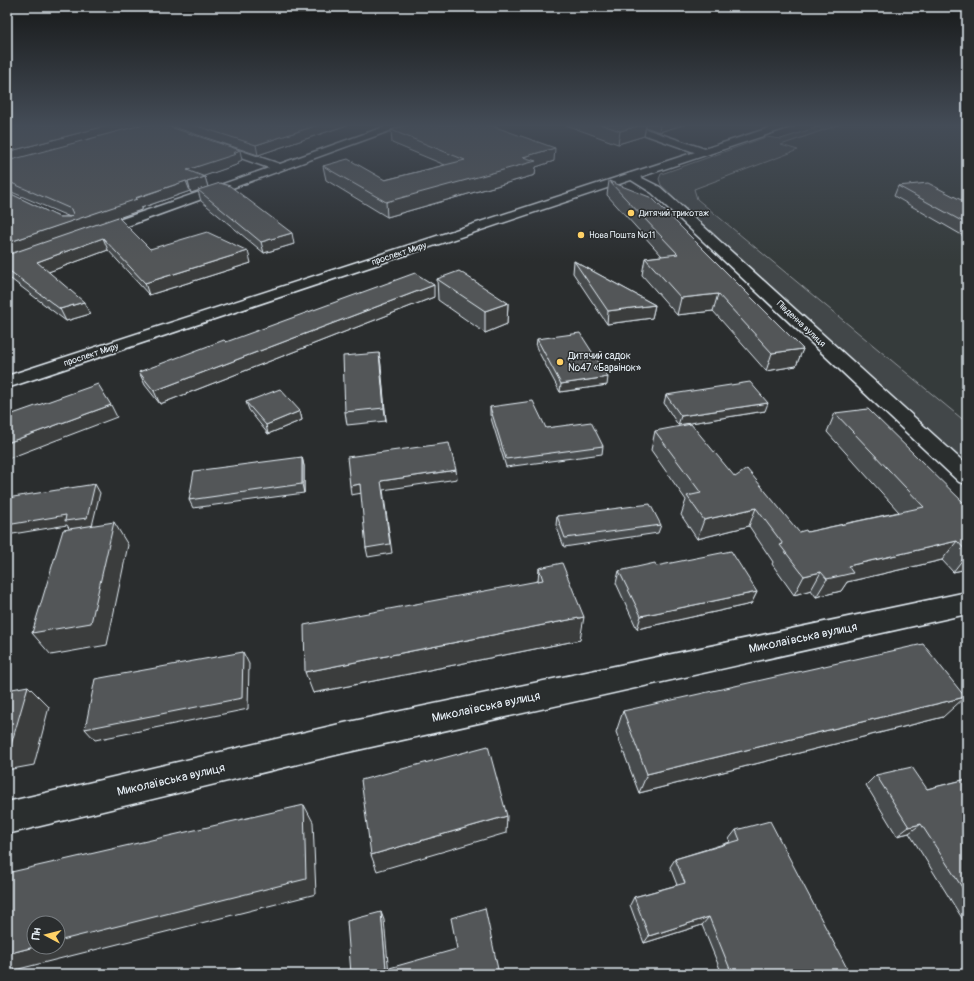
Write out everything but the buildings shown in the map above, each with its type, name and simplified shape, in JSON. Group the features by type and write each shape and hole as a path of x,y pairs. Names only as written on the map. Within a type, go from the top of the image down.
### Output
{"street":[{"path":"81,238 275,170"},
{"name":"проспект Миру","path":"7,382 651,170"},
{"name":"Південна вулиця","path":"632,176 656,190 967,477"},
{"name":"Миколаївська вулиця","path":"7,818 344,738 967,603"}],"shaded area":[{"path":"673,170 745,170 694,189 697,199 967,423 967,471 661,185 659,179 661,174"},
{"path":"746,170 967,170 967,423 697,198 694,189"}],"place":[{"name":"Дитячий трикотаж","path":"631,213"},
{"name":"Нова Пошта №11","path":"581,235"},
{"name":"Дитячий садок №47 «Барвінок»","path":"560,362"}]}
